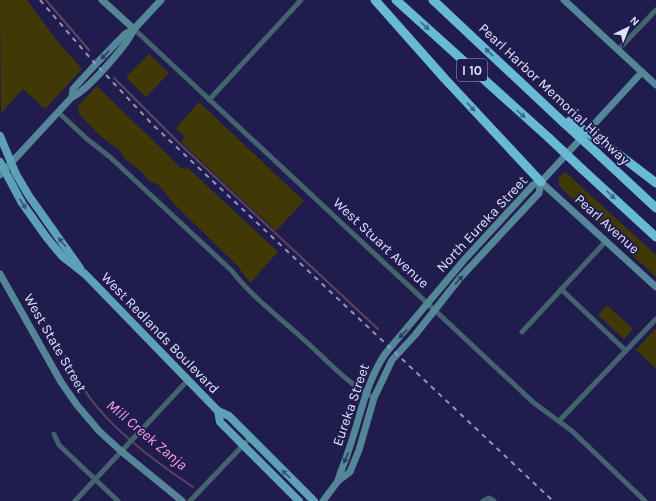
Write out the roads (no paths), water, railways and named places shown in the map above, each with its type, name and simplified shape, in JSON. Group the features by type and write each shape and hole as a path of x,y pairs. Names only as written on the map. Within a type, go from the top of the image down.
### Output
{"highway":[{"path":"375,0 455,90 541,182"},
{"name":"I 10","path":"396,0 656,237"},
{"name":"Pearl Harbor Memorial Highway","path":"433,0 544,104 567,122 597,153 656,208"},
{"path":"567,122 605,144 656,183"}],"main road":[{"name":"West Redlands Boulevard","path":"0,136 11,162 33,202 84,274"},
{"name":"West Redlands Boulevard","path":"0,162 2,173 47,238 62,256 84,274 218,411 229,416 314,501"},
{"name":"West Redlands Boulevard","path":"218,411 220,422 242,446 299,501"}],"street":[{"name":"West Stuart Avenue","path":"102,0 534,403 572,431 645,501"},
{"path":"2,173 72,97 79,94 96,77 130,39 134,29 161,0"},
{"path":"209,100 301,0"},
{"path":"564,0 656,85"},
{"path":"618,50 656,10"},
{"path":"541,182 642,72"},
{"path":"58,112 87,139 116,162 283,322 357,389 374,398"},
{"name":"Pearl Avenue","path":"541,182 656,287"},
{"name":"North Eureka Street","path":"427,304 464,260 533,185 541,182"},
{"name":"North Eureka Street","path":"434,310 460,278 539,193 541,182"},
{"path":"522,332 606,241"},
{"name":"West State Street","path":"0,274 70,396 99,431 182,501"},
{"path":"561,289 626,351"},
{"name":"Eureka Street","path":"338,482 340,470 348,453 366,394 378,364 427,304"},
{"name":"Eureka Street","path":"323,501 338,482 348,474 356,459 374,398 392,360 434,310"},
{"path":"559,421 656,319"},
{"path":"75,501 188,380"},
{"path":"54,434 59,445 118,501"},
{"path":"190,501 250,438"},
{"path":"484,500 491,498 494,501"}],"waterway":[{"path":"46,0 89,50"},
{"path":"114,78 181,145 378,329"},
{"name":"Mill Creek Zanja","path":"65,356 90,398 112,423 138,447 193,487"}],"railway":[{"path":"40,0 91,59 152,124 553,501"}]}
